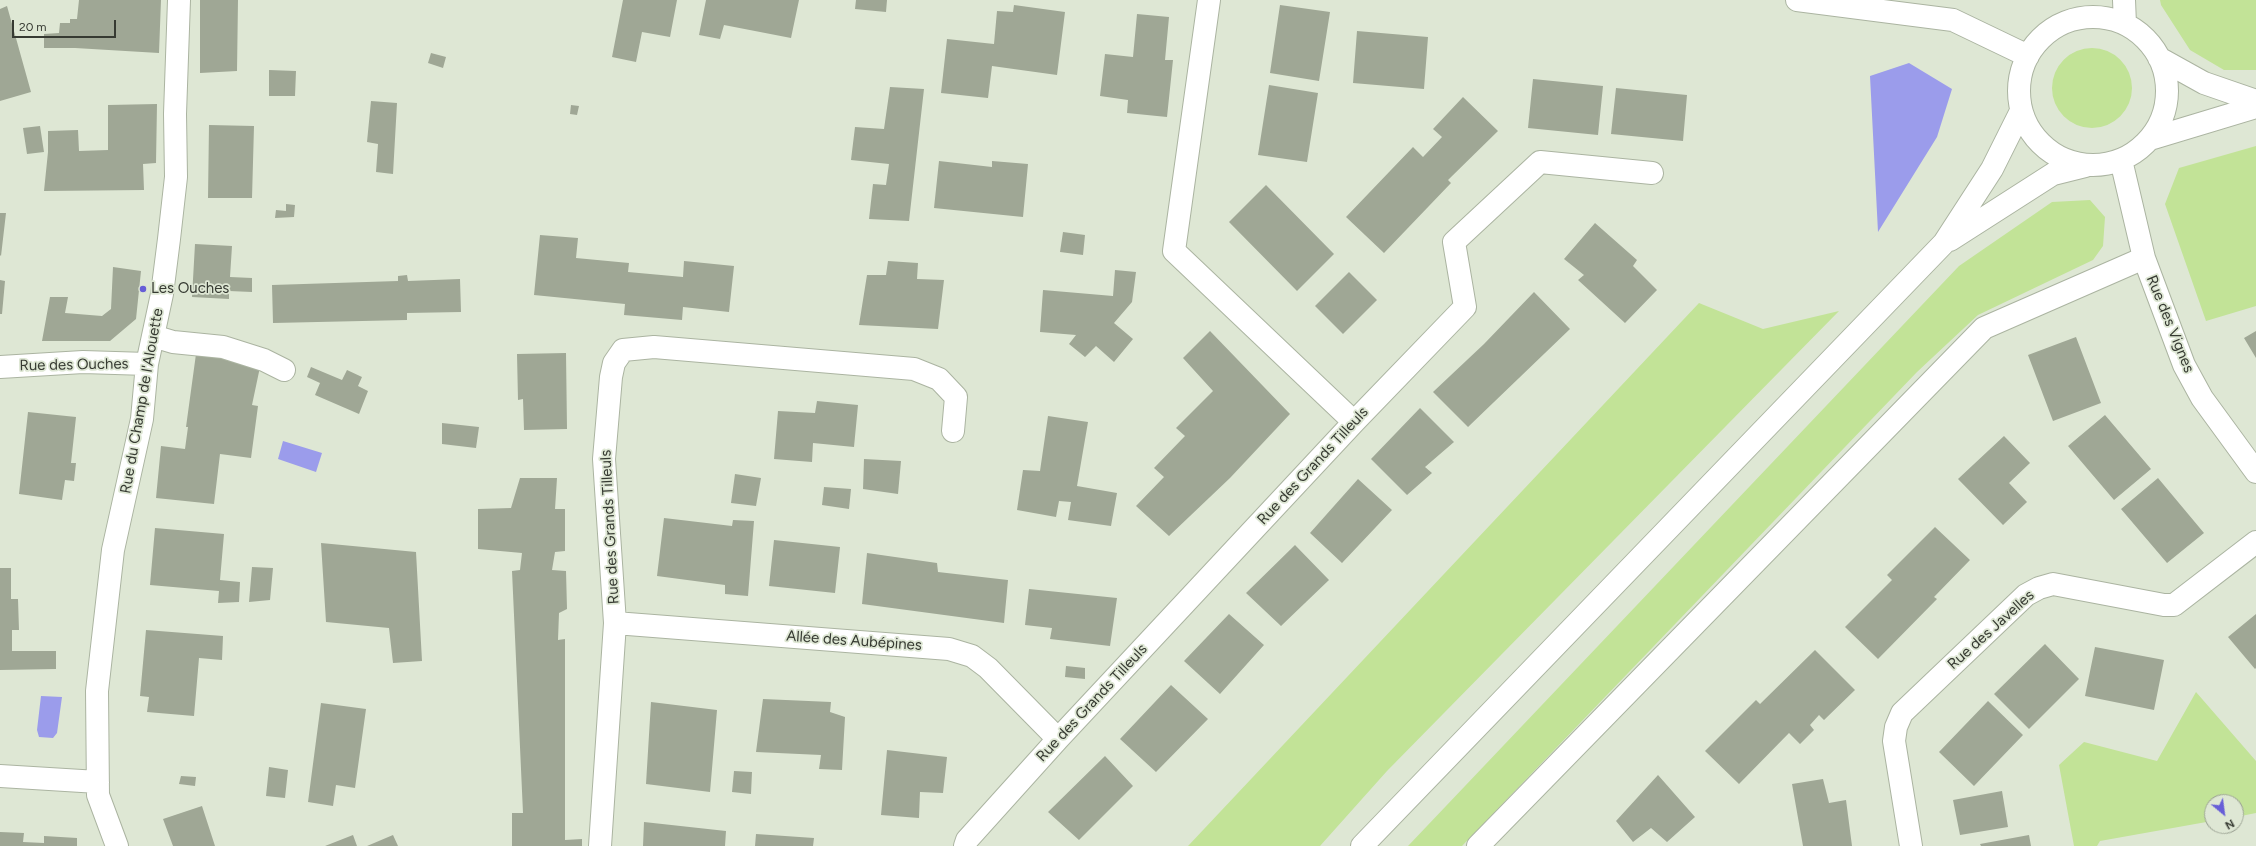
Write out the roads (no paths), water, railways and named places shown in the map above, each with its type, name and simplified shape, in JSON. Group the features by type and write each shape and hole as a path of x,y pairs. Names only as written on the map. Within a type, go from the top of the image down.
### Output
{"street":[{"name":"Rue du Champ de l'Alouette","path":"117,846 98,795 97,691 113,550 142,419 147,364 162,294 176,177 175,114 179,0"},
{"path":"1209,0 1174,251 1354,422"},
{"path":"1797,0 1829,2 1953,20 2028,56"},
{"path":"2124,0 2124,24"},
{"path":"1944,243 2053,174 2085,166 2103,165 2121,160 2137,151 2150,139 2162,121 2167,100 2166,78 2159,58 2142,36 2124,24 2103,18 2081,18 2060,25 2041,38 2028,56 2021,74 2019,86 2021,112 2030,132 2045,148 2064,160 2085,166"},
{"path":"2159,58 2204,83 2256,100"},
{"path":"2150,139 2256,107"},
{"path":"1362,846 1944,243 1992,169 2021,112"},
{"name":"Rue des Vignes","path":"2121,160 2144,258 2184,365 2202,398 2256,472"},
{"name":"Rue des Grands Tilleuls","path":"965,846 967,840 1058,739 1354,422 1465,307 1454,242 1540,162 1652,173"},
{"path":"1478,846 1984,328 2144,258"},
{"path":"153,336 173,342 193,342 228,348 264,360 284,370"},
{"name":"Rue des Grands Tilleuls","path":"600,846 615,623 604,459 611,377 614,363 623,350 654,348 914,369 939,379 956,397 954,431"},
{"name":"Rue des Ouches","path":"0,367 83,362 147,364"},
{"name":"Rue des Javelles","path":"1911,846 1894,741 1896,727 1902,713 2026,595 2038,588 2052,584 2164,605 2174,605 2256,542"},
{"name":"Allée des Aubépines","path":"615,623 949,649 972,656 988,668 1058,739"},
{"path":"0,776 98,782"}],"water":[{"path":"1909,63 1952,89 1937,137 1878,232 1870,76"},
{"path":"283,441 322,453 316,472 278,459"},
{"path":"41,696 62,697 57,733 53,738 39,737 37,730"}],"place":[{"name":"Les Ouches","path":"143,289"}]}
